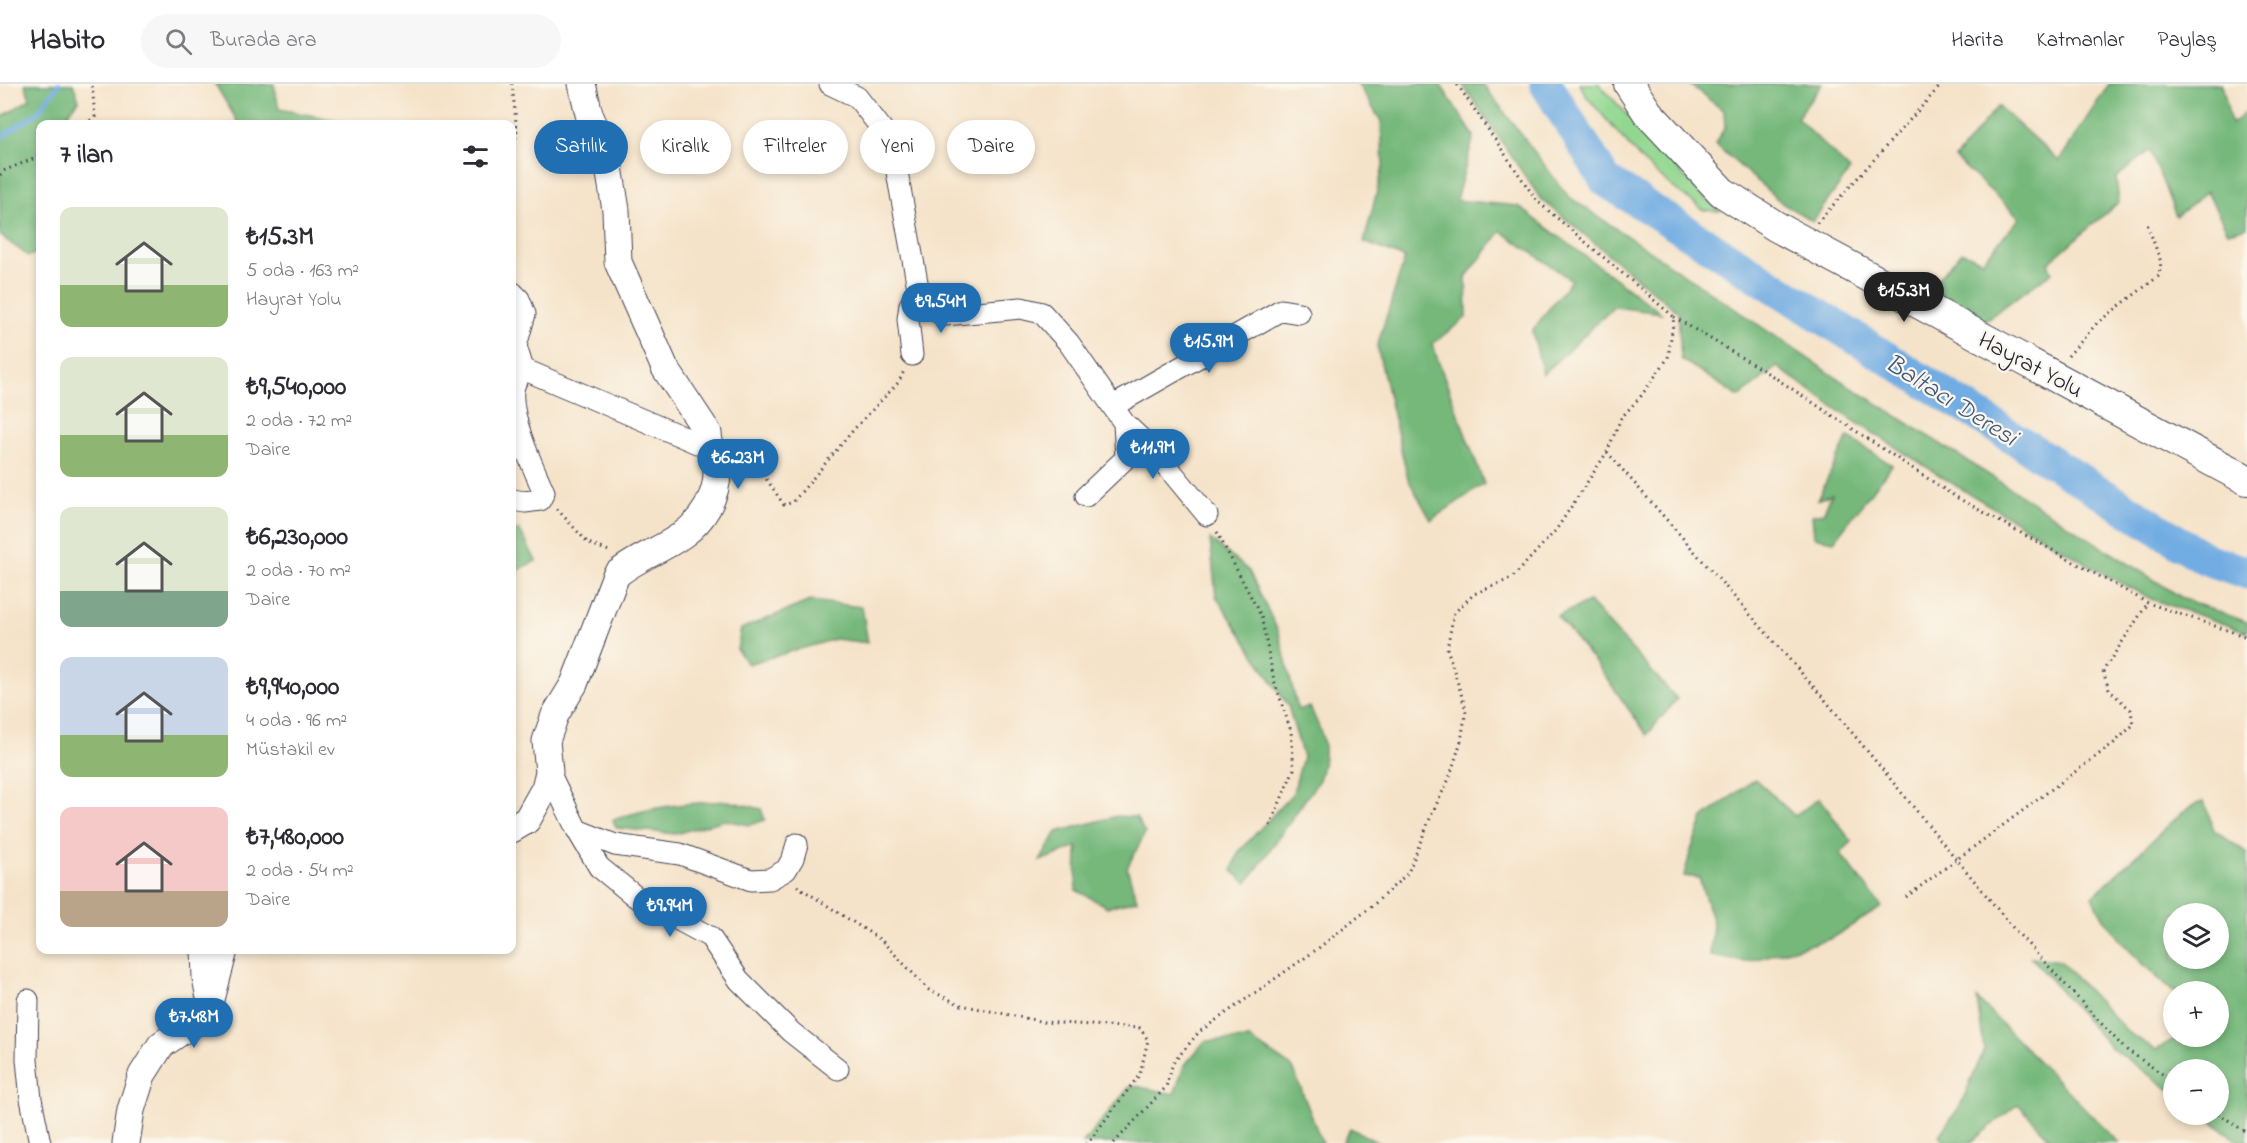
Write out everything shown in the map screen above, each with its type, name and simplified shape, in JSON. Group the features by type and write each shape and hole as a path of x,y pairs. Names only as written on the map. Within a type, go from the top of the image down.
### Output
{"main road":[{"name":"Hayrat Yolu","path":"1629,84 1648,113 1722,192 1801,240 2247,480"}],"street":[{"path":"516,827 527,820 545,788 549,772 546,741 555,715 574,684 616,575 629,563 688,533 702,517 713,499 717,485 717,471 709,446 708,433 665,368 618,262 616,210 607,155 589,114 582,84"},
{"path":"830,84 857,97 881,128 896,161 924,305 945,315 1022,308 1042,313 1069,343 1118,414 1156,453 1207,515"},
{"path":"516,296 525,314 516,346 523,369 516,382"},
{"path":"912,355 908,319 910,305 921,298"},
{"path":"1118,414 1281,310 1299,313"},
{"path":"523,369 709,446"},
{"path":"516,414 525,448 544,492 540,500 516,501"},
{"path":"1086,496 1126,458 1118,414"},
{"path":"549,772 577,830 599,867 636,897 710,937 740,980 791,1032 838,1069"},
{"path":"577,830 615,845 680,854 751,880 770,879 786,870 797,844"},
{"path":"202,954 203,978 209,1007"},
{"path":"126,1143 131,1110 142,1075 161,1045 202,1017 209,1007 223,954"},
{"path":"28,1000 27,1059 31,1099 40,1143"}],"path":[{"path":"90,120 94,117 92,84"},
{"path":"512,84 516,120"},
{"path":"1457,84 1537,201 1674,317 1774,377 1956,497 2148,603 2247,637"},
{"path":"1801,240 1942,84"},
{"path":"0,176 3,171 36,158"},
{"path":"2051,375 2098,322 2159,276 2160,262 2146,221"},
{"path":"1114,1143 1166,1087 1173,1063 1199,1032 1316,950 1371,907 1408,873 1449,779 1461,741 1466,710 1447,648 1454,613 1474,594 1512,578 1556,530 1607,452 1621,418 1641,396 1668,358 1674,317"},
{"path":"709,446 740,452 756,465 784,505 793,502 855,428 898,382 912,355"},
{"path":"1607,452 1826,701 2013,929 2124,1048 2163,1075"},
{"path":"544,492 588,543 611,552"},
{"path":"1207,515 1261,616 1274,680 1291,731 1294,770 1269,828"},
{"path":"1906,897 2114,743 2133,725 2131,710 2109,690 2103,671 2148,603"},
{"path":"779,874 881,940 929,990 961,1005 1044,1022 1140,1028 1148,1040 1140,1074 1086,1143"},
{"path":"2229,1121 2247,1133"}],"green space":[{"path":"25,84 73,84 79,100 63,120 36,120 36,254 28,256 0,235 0,118 30,99"},
{"path":"215,84 274,84 279,109 335,120 237,120"},
{"path":"1358,84 1440,84 1474,136 1456,200 1518,206 1661,313 1614,307 1543,374 1532,331 1571,280 1501,231 1466,277 1467,317 1432,344 1484,484 1431,520 1408,479 1377,346 1405,258 1364,242 1383,167 1381,121"},
{"path":"1462,84 1483,84 1568,196 1837,378 2184,599 2247,622 2247,632 2154,600 2106,575 1955,485 1851,419 1777,367 1739,397 1681,359 1678,312 1540,198"},
{"path":"1580,84 1599,84 1703,197 1720,211 1704,210 1643,162 1587,97"},
{"path":"1689,84 1822,84 1797,118 1850,170 1813,221 1783,204 1715,144 1725,127 1724,111"},
{"path":"2109,84 2222,84 2231,124 2247,111 2247,227 2228,232 2207,192 2176,216 2150,150 2116,178 2119,202 2048,263 2052,272 1984,321 1929,288 1962,252 1982,261 2020,218 1955,158 1998,106 2059,161"},
{"path":"1848,437 1892,465 1834,541 1814,537 1812,515 1823,513 1832,494 1817,500"},
{"path":"520,530 536,561 516,571 516,531"},
{"path":"1210,539 1249,571 1279,633 1298,710 1310,707 1324,742 1324,759 1319,780 1247,883 1232,871 1238,853 1293,793 1303,757 1288,706 1216,596"},
{"path":"810,601 862,607 868,643 835,639 748,664 737,650 741,629"},
{"path":"1589,602 1677,699 1647,735 1598,666 1557,616"},
{"path":"1755,779 1795,816 1819,798 1852,842 1840,853 1882,907 1830,939 1745,962 1710,956 1713,923 1699,878 1684,876 1703,818"},
{"path":"728,801 761,809 765,820 750,825 725,820 675,834 616,828 613,820 641,811 670,806"},
{"path":"2204,801 2214,830 2247,853 2247,1143 2240,1143 2217,1125 2229,1125 2229,1059 2163,1059 2163,1085 2110,1047 2031,957 2060,961 2129,1033 2156,1050 2163,1046 2229,1047 2229,981 2163,983 2117,937 2093,896 2185,810"},
{"path":"1117,816 1136,817 1145,833 1127,868 1137,900 1107,907 1076,890 1077,847 1040,861 1057,832"},
{"path":"1977,999 2119,1143 2054,1143 2018,1104 1970,1143 1946,1143 1939,1135 1960,1106 1984,1050"},
{"path":"1250,1039 1293,1068 1322,1143 1083,1143 1131,1085 1174,1094 1184,1066 1205,1041"},
{"path":"1350,1128 1379,1143 1342,1143"}],"waterway":[{"path":"0,138 38,112 59,84"},
{"name":"Baltacı Deresi","path":"1546,84 1606,181 2206,559 2247,573"}]}
